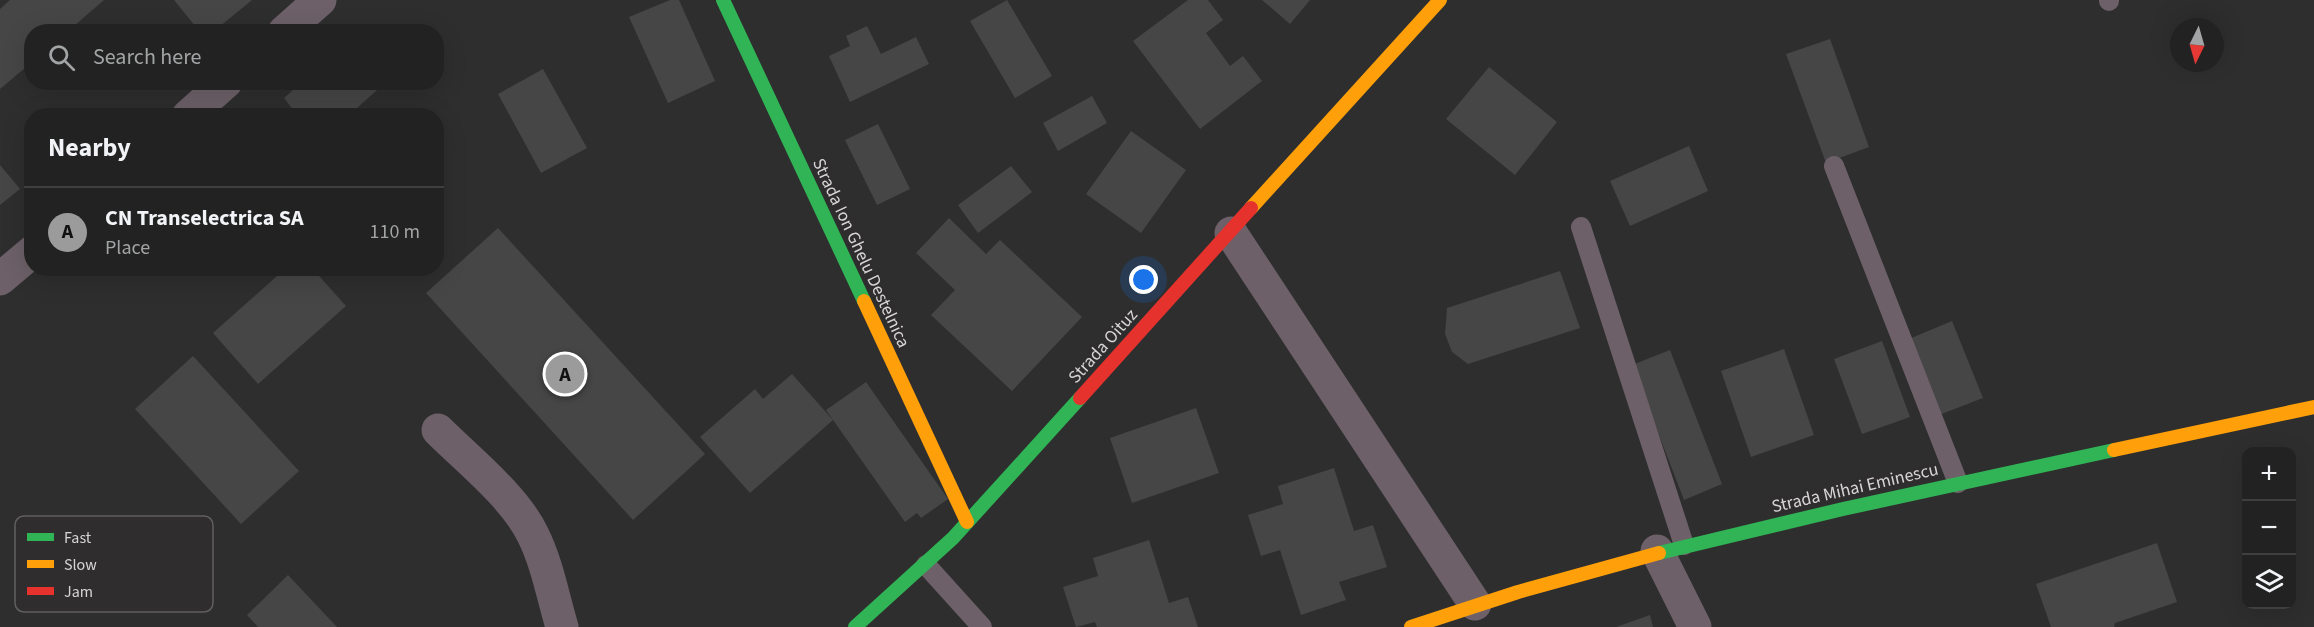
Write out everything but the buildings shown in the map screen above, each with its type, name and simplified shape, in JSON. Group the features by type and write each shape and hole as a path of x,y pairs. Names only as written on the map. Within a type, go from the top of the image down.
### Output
{"street":[{"path":"293,24 321,0"},
{"name":"Strada Ion Ghelu Destelnica","path":"723,0 967,522"},
{"name":"Strada Oituz","path":"855,627 926,565 967,522 1440,0"},
{"path":"197,108 217,90"},
{"path":"1231,233 1475,604"},
{"path":"0,279 24,259"},
{"name":"Strada Mihai Eminescu","path":"1411,627 1475,604 1671,548 1958,483 2314,407"},
{"path":"438,430 519,511 533,534 540,552 562,627"},
{"path":"1671,548 1695,627"}],"lane":[{"path":"1834,166 1958,483"},
{"path":"1581,227 1671,548"},
{"path":"926,565 982,627"}],"traffic: fast":[{"path":"723,0 864,301"},
{"path":"855,627 953,538 1080,398"},
{"path":"1659,553 1843,509 2114,450"}],"traffic: slow":[{"path":"1251,208 1440,0"},
{"path":"864,301 967,522"},
{"path":"2114,450 2314,407"},
{"path":"1411,627 1518,592 1659,553"}],"traffic: jam":[{"path":"1080,398 1251,208"}],"place":[{"name":"CN Transelectrica SA","path":"565,374"}]}
